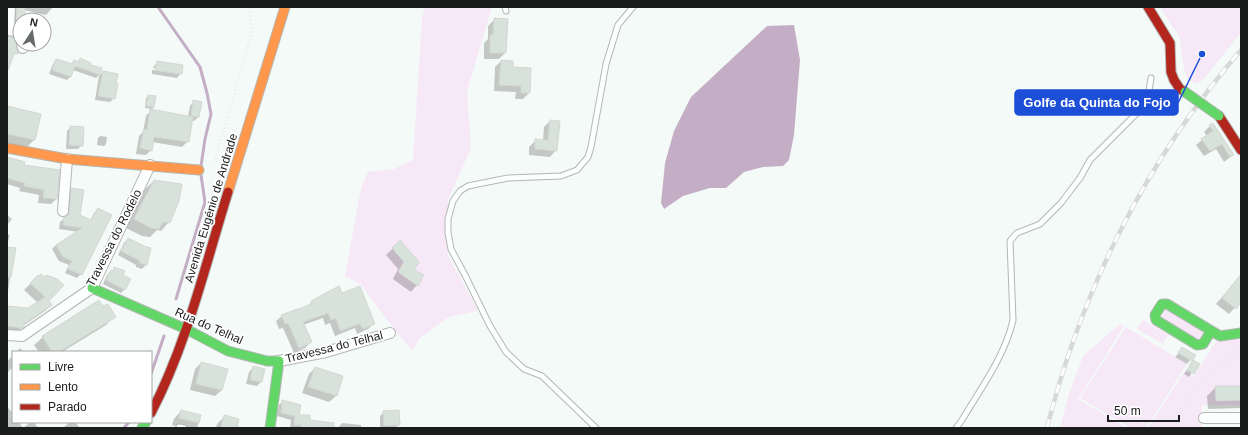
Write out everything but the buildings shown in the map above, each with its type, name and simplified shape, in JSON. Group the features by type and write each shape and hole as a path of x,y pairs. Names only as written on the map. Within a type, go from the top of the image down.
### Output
{"street":[{"path":"8,30 10,7"},
{"name":"Avenida Eugénio de Andrade","path":"152,410 164,386 186,329 285,7"},
{"path":"1148,7 1170,43 1171,72 1174,80 1180,89 1219,116 1241,150"},
{"path":"7,148 67,159 199,170"},
{"path":"63,211 67,159"},
{"name":"Travessa do Rodelo","path":"7,334 22,336 92,288 150,165"},
{"name":"Rua do Telhal","path":"92,288 186,329 228,351 267,361 278,361"},
{"path":"1211,331 1203,344 1197,345 1156,320 1155,315 1162,304 1167,304 1220,336 1241,333"},
{"name":"Travessa do Telhal","path":"278,361 326,352 390,333"},
{"path":"270,428 278,361"},
{"path":"1204,418 1241,418"}],"lane":[{"path":"596,428 542,376 524,370 506,352 490,326 451,249 448,233 448,219 452,201 460,191 468,186 508,178 561,176 577,170 588,158 606,64 618,24 634,7"},
{"path":"956,428 1001,353 1010,333 1013,320 1010,241 1017,233 1040,224 1061,203 1080,178 1090,160 1147,103 1151,78"}],"path":[{"path":"199,170 206,169 215,161 252,32 250,7"},
{"path":"1165,428 1208,378 1241,348"}],"shaded area":[{"path":"425,7 492,7 467,91 471,148 448,200 448,255 478,311 449,317 419,339 413,351 398,334 361,285 345,276 361,188 368,172 394,169 413,160 422,18"},
{"path":"1160,7 1241,7 1241,32 1204,79 1197,84 1188,79 1184,70 1180,38"},
{"path":"794,25 800,60 794,135 789,160 783,166 763,167 744,172 726,188 710,188 683,196 664,209 661,203 665,163 674,131 691,97 767,26"},
{"path":"1165,309 1204,332 1199,340 1162,318"},
{"path":"1143,320 1168,335 1163,344 1137,329"},
{"path":"1120,324 1124,326 1078,399 1127,428 1060,428 1069,394 1083,356"},
{"path":"1126,327 1187,364 1146,428 1131,428 1080,398"},
{"path":"1241,339 1241,405 1202,405 1202,428 1148,428 1185,371 1194,376 1217,341"}],"waterway":[{"path":"158,7 200,67 211,114 201,166"},
{"path":"176,299 205,202 201,175"},
{"path":"152,371 164,336"},
{"path":"124,428 128,423"}],"railway":[{"path":"1047,428 1062,376 1079,326 1099,276 1122,228 1148,181 1176,136 1207,92 1241,50"}],"traffic: fast":[{"path":"1185,92 1219,116"},
{"path":"92,288 186,329 228,351 267,361 279,361 270,428"},
{"path":"1211,331 1203,344 1197,345 1156,320 1155,315 1162,304 1167,304 1220,336 1241,333"},
{"path":"142,428 145,423"}],"traffic: slow":[{"path":"228,192 285,7"},
{"path":"7,148 67,159 199,170"}],"traffic: jam":[{"path":"1148,7 1170,43 1171,72 1180,89 1185,92"},
{"path":"1219,116 1241,150"},
{"path":"152,411 164,387 185,332 228,192"}],"place":[{"name":"Golfe da Quinta do Fojo","path":"1202,54"}]}
